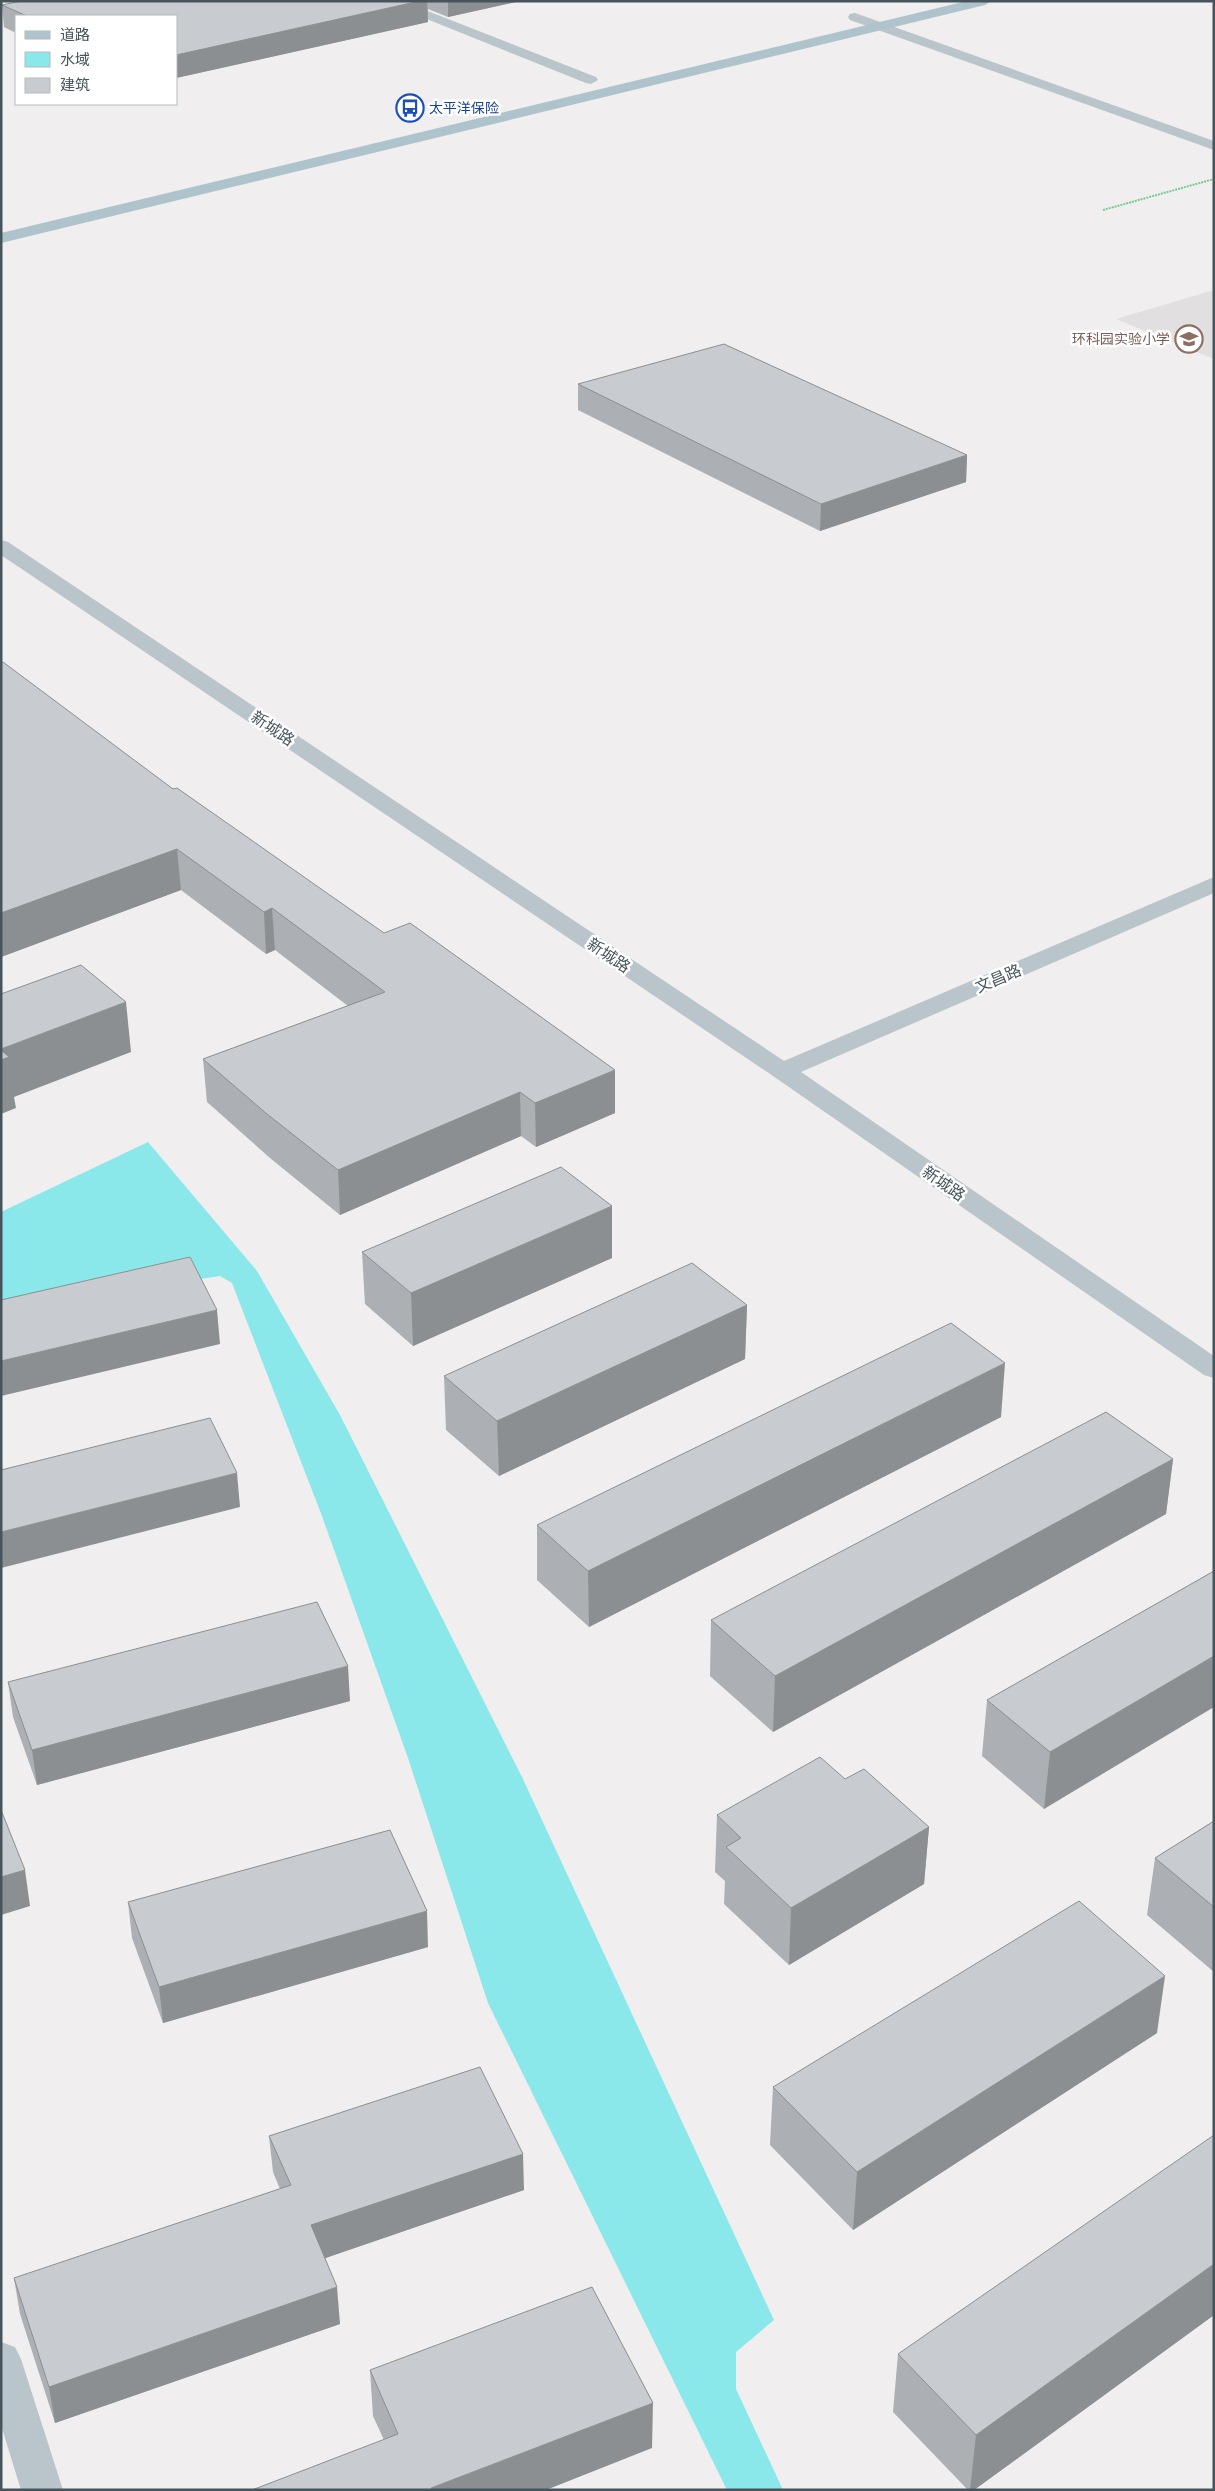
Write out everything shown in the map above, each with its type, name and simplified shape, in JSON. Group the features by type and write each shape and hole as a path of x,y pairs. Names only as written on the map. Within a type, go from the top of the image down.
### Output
{"main road":[{"path":"902,6 921,1"},
{"path":"1,238 984,1"},
{"path":"836,21 884,10"},
{"path":"563,86 610,75"}],"street":[{"path":"389,1 591,80"},
{"path":"855,17 1214,146"},
{"name":"新城路","path":"1,546 782,1071 1214,1369"},
{"name":"文昌路","path":"782,1071 1214,884"},
{"path":"1,2359 42,2490"}],"path":[{"path":"1103,210 1214,179"}],"shaded area":[{"name":"环科园实验小学","path":"1214,290 1214,359 1116,319"}],"water":[{"path":"148,1142 257,1271 340,1415 522,1777 774,2320 736,2352 736,2389 783,2490 727,2490 488,2003 408,1758 322,1516 232,1283 220,1276 1,1309 1,1212"}],"building":[{"path":"21,1 420,1 178,55 178,15 25,15 2,5"},
{"path":"724,344 967,455 821,504 578,384"},
{"path":"3,662 173,789 177,788 384,933 410,923 615,1070 535,1103 520,1092 338,1170 267,1114 203,1059 385,992 272,908 264,912 177,849 1,913 1,663"},
{"path":"81,965 126,1002 1,1049 1,994"},
{"path":"1,1050 9,1057 1,1060"},
{"path":"561,1167 612,1206 411,1293 362,1252"},
{"path":"190,1257 217,1310 1,1361 1,1300"},
{"path":"692,1263 747,1305 497,1421 444,1376"},
{"path":"951,1323 1005,1363 588,1571 537,1525"},
{"path":"1106,1412 1173,1459 775,1676 711,1620"},
{"path":"210,1418 237,1473 1,1532 1,1470"},
{"path":"1214,1571 1214,1656 1050,1752 987,1700"},
{"path":"317,1602 348,1666 32,1750 8,1682"},
{"path":"820,1757 845,1779 864,1769 929,1827 791,1908 726,1847 741,1838 717,1815"},
{"path":"1,1810 25,1870 1,1877"},
{"path":"1214,1821 1214,1907 1155,1858"},
{"path":"390,1830 427,1911 159,1987 128,1902"},
{"path":"1079,1901 1165,1976 857,2172 773,2087"},
{"path":"480,2067 523,2154 311,2225 337,2287 49,2387 14,2278 291,2185 269,2136"},
{"path":"1214,2135 1214,2264 976,2435 898,2354"},
{"path":"592,2287 653,2403 431,2488 432,2490 252,2490 398,2434 370,2370"}],"place":[{"name":"太平洋保险","path":"410,108"},
{"name":"环科园实验小学","path":"1189,339"}]}
